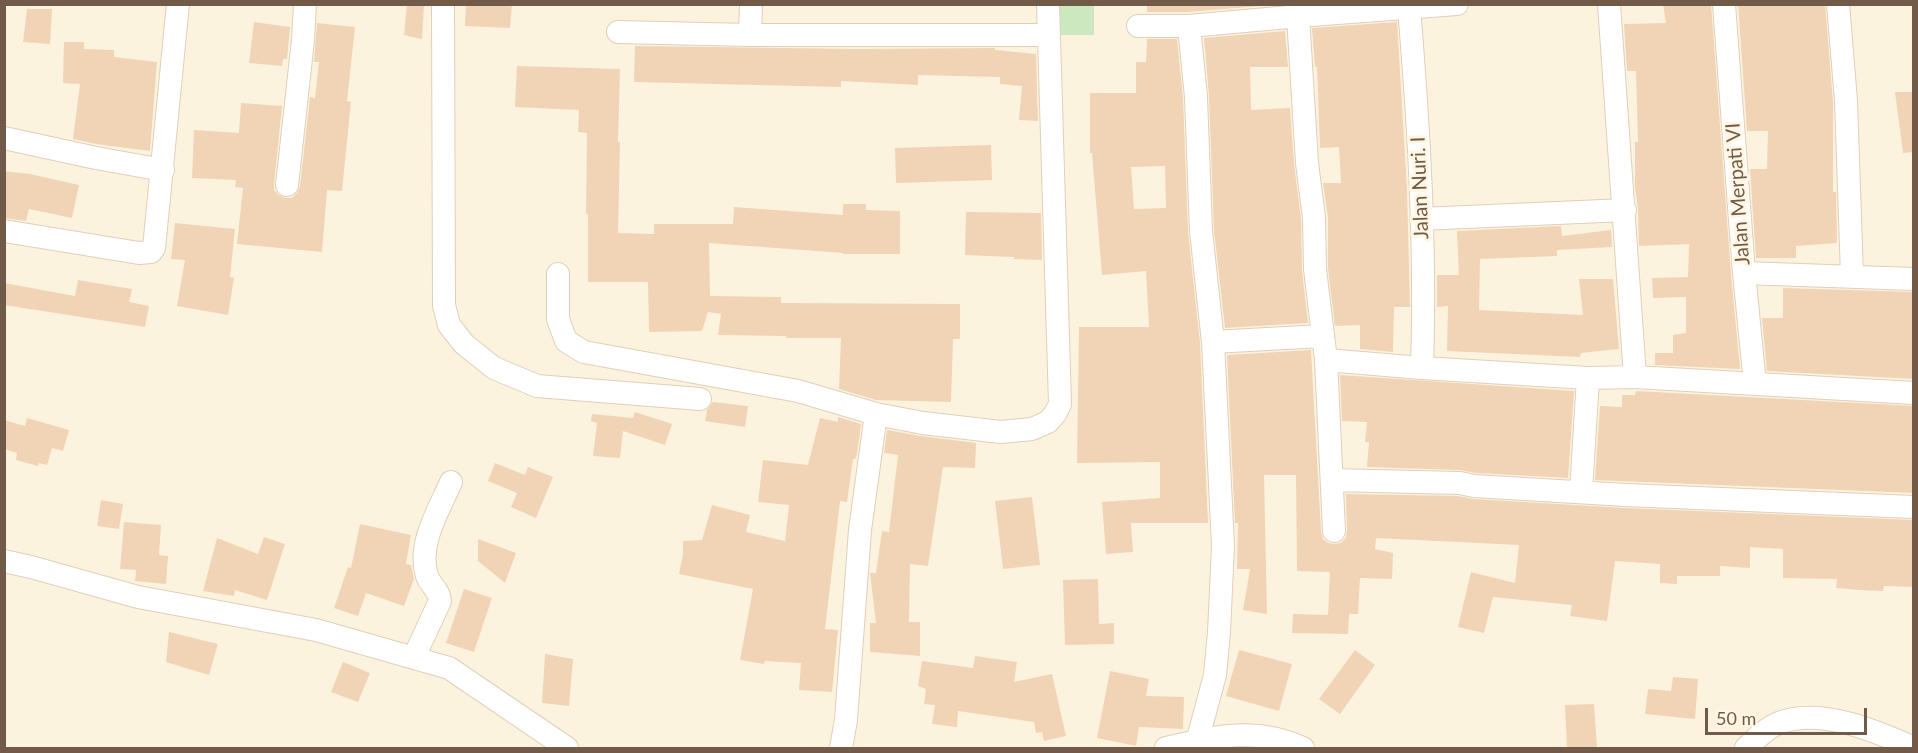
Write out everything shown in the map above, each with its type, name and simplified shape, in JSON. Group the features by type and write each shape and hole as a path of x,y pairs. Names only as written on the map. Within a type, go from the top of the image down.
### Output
{"street":[{"path":"4,231 139,253 152,252 163,170 178,4"},
{"path":"287,185 305,4"},
{"path":"443,4 444,305 449,325 464,344 494,368 537,386 700,399"},
{"path":"750,35 751,4"},
{"path":"558,274 558,319 566,341 584,352 798,391 876,414 923,423 1000,432 1032,429 1048,422 1056,414 1060,404 1048,4"},
{"path":"1138,26 1189,26 1307,12 1457,4"},
{"path":"1609,4 1635,377"},
{"name":"Jalan Merpati VI","path":"1724,4 1744,273 1755,384"},
{"path":"1838,4 1846,101 1851,276"},
{"name":"Jalan Nuri. I","path":"1409,8 1416,97 1421,219 1424,308 1422,368"},
{"path":"1307,12 1306,142 1314,218 1315,269 1326,360 1334,531"},
{"path":"1189,26 1196,97 1202,231 1213,342 1222,546 1221,600 1215,675 1197,742"},
{"path":"618,32 750,35 1048,35"},
{"path":"4,138 163,170"},
{"path":"1421,219 1625,210"},
{"path":"1744,273 1914,279"},
{"path":"1213,342 1322,336"},
{"path":"1326,360 1588,378 1635,377 1914,393"},
{"path":"1581,491 1588,378"},
{"path":"841,748 846,720 860,530 876,414"},
{"path":"1332,480 1451,483 1626,495 1914,507"},
{"path":"414,657 440,601 439,595 427,577 426,548 428,536 451,482"},
{"path":"4,561 138,597 316,630 449,668 567,748"},
{"path":"1746,748 1763,732 1778,723 1793,719 1810,719 1840,721 1880,733 1914,748"},
{"path":"1166,748 1222,736 1258,735 1287,741 1303,748"}],"green space":[{"path":"1059,5 1094,5 1094,35 1059,35"}],"building":[{"path":"407,4 424,4 422,39 404,35"},
{"path":"466,4 512,4 510,28 465,26"},
{"path":"1147,4 1273,5 1188,12 1147,12"},
{"path":"1663,4 1711,4 1740,369 1655,365 1655,353 1673,353 1673,335 1686,333 1686,297 1653,298 1652,278 1688,277 1689,244 1639,246 1635,187 1635,142 1638,142 1636,71 1627,71 1624,24 1666,23"},
{"path":"1738,4 1825,4 1833,102 1833,192 1836,192 1837,243 1796,246 1796,258 1756,258 1750,169 1767,169 1768,131 1747,131"},
{"path":"27,9 52,9 50,44 23,42"},
{"path":"254,22 290,27 287,59 283,59 282,66 249,63"},
{"path":"1397,22 1407,189 1410,307 1394,307 1393,352 1360,349 1360,325 1335,326 1328,268 1328,218 1323,183 1341,183 1339,147 1320,148 1317,67 1315,67 1312,28"},
{"path":"317,23 355,27 347,101 351,102 342,191 327,190 322,252 237,244 243,188 235,187 236,180 192,178 194,130 239,133 241,103 282,106 274,190 285,198 292,198 300,186 310,97 315,98 319,62 314,62"},
{"path":"1285,31 1288,67 1250,67 1251,110 1290,108 1308,323 1225,328 1214,230 1209,96 1204,38"},
{"path":"1147,39 1177,39 1183,98 1188,232 1200,343 1208,523 1131,523 1133,552 1106,554 1102,502 1160,498 1160,462 1077,463 1079,327 1149,327 1146,271 1102,275 1092,153 1090,153 1090,93 1136,93 1136,62 1146,62","holes":["1165,166 1166,208 1134,209 1131,167"]},
{"path":"64,42 84,42 84,49 114,50 114,57 157,62 150,151 73,139 80,84 63,83"},
{"path":"635,46 995,48 995,50 1036,54 1038,121 1019,120 1022,86 1000,84 1000,77 918,75 918,85 841,81 841,87 634,82"},
{"path":"517,66 620,69 618,233 654,234 654,224 733,224 734,207 843,215 843,204 866,204 866,210 900,211 900,254 843,254 709,243 710,296 781,297 781,303 960,304 960,339 953,339 951,402 876,400 839,389 841,338 718,335 721,314 708,312 702,331 649,332 648,282 588,282 587,133 578,132 579,110 515,107"},
{"path":"1895,92 1914,92 1914,152 1903,153"},
{"path":"991,145 992,180 896,183 895,148"},
{"path":"4,171 30,174 79,185 72,218 29,209 26,221 4,218"},
{"path":"966,212 1041,213 1042,260 965,255"},
{"path":"175,223 235,229 230,277 234,278 228,315 177,306 185,260 171,259"},
{"path":"1561,226 1562,236 1611,230 1612,247 1557,250 1557,256 1480,259 1479,310 1583,315 1579,279 1613,279 1619,349 1581,353 1580,357 1447,351 1448,306 1437,307 1437,275 1459,275 1457,231"},
{"path":"78,280 132,289 129,302 149,306 145,327 4,305 4,283 75,296"},
{"path":"1783,288 1914,292 1914,379 1767,371 1762,318 1783,318"},
{"path":"1311,350 1321,532 1323,539 1328,543 1341,543 1346,537 1346,494 1458,496 1473,499 1625,508 1914,520 1914,587 1884,586 1883,591 1860,590 1836,588 1837,579 1783,578 1783,549 1750,547 1750,568 1720,566 1720,576 1677,576 1677,584 1660,583 1660,564 1615,561 1607,621 1570,616 1572,605 1493,597 1484,633 1458,627 1471,572 1515,583 1519,545 1376,538 1375,549 1393,553 1392,579 1360,578 1358,614 1349,614 1348,634 1292,633 1293,614 1328,615 1330,572 1297,571 1296,475 1264,475 1267,614 1243,610 1250,569 1237,569 1238,523 1235,523 1227,355"},
{"path":"1340,375 1574,391 1568,478 1476,473 1460,470 1367,467 1369,442 1365,442 1367,422 1342,421"},
{"path":"1636,391 1914,406 1914,493 1595,480 1600,406 1622,407 1622,395 1635,395"},
{"path":"713,402 748,406 745,427 705,421 707,410"},
{"path":"635,412 672,424 665,445 623,431 620,458 593,456 597,423 591,421 592,414 633,418"},
{"path":"838,417 861,424 847,502 840,501 825,629 838,630 832,692 799,690 801,663 765,661 764,664 740,660 753,589 679,574 683,541 702,540 712,505 750,515 746,532 785,541 789,505 758,502 763,460 808,465 820,418 838,422"},
{"path":"27,418 69,430 63,451 52,448 47,465 39,463 38,466 16,460 17,453 4,449 4,420 25,426"},
{"path":"887,430 976,443 975,468 943,467 928,566 910,564 909,622 920,622 920,656 870,652 870,623 876,623 870,573 876,573 882,531 889,532 898,455 884,453"},
{"path":"495,463 525,475 528,467 553,477 536,518 511,507 517,493 488,481"},
{"path":"1032,497 1040,565 1003,569 995,501"},
{"path":"101,500 123,504 119,529 97,526"},
{"path":"124,522 161,525 159,555 168,556 166,584 135,581 136,570 120,569"},
{"path":"360,524 411,535 406,564 411,565 414,579 404,606 366,593 358,616 334,608 348,567 351,568"},
{"path":"264,537 285,544 267,600 235,590 234,596 203,591 217,538 258,554"},
{"path":"478,539 516,553 505,583 478,561"},
{"path":"1098,579 1099,624 1114,623 1114,644 1065,645 1063,580"},
{"path":"464,589 492,598 474,652 446,643"},
{"path":"169,632 218,644 209,675 166,662"},
{"path":"1239,650 1292,664 1279,711 1226,696"},
{"path":"1355,650 1375,665 1340,714 1319,699"},
{"path":"545,654 573,659 569,706 542,703"},
{"path":"975,656 1017,662 1014,682 1052,674 1066,736 1044,741 1042,732 1036,733 1034,722 958,711 957,727 932,724 935,705 924,704 926,689 918,686 922,661 973,668"},
{"path":"343,662 370,673 358,702 331,692"},
{"path":"1110,671 1149,679 1146,696 1184,697 1183,729 1139,727 1136,746 1097,738"},
{"path":"1673,677 1698,679 1695,719 1645,714 1648,689 1671,691"},
{"path":"1594,704 1597,748 1567,748 1565,705"}]}
